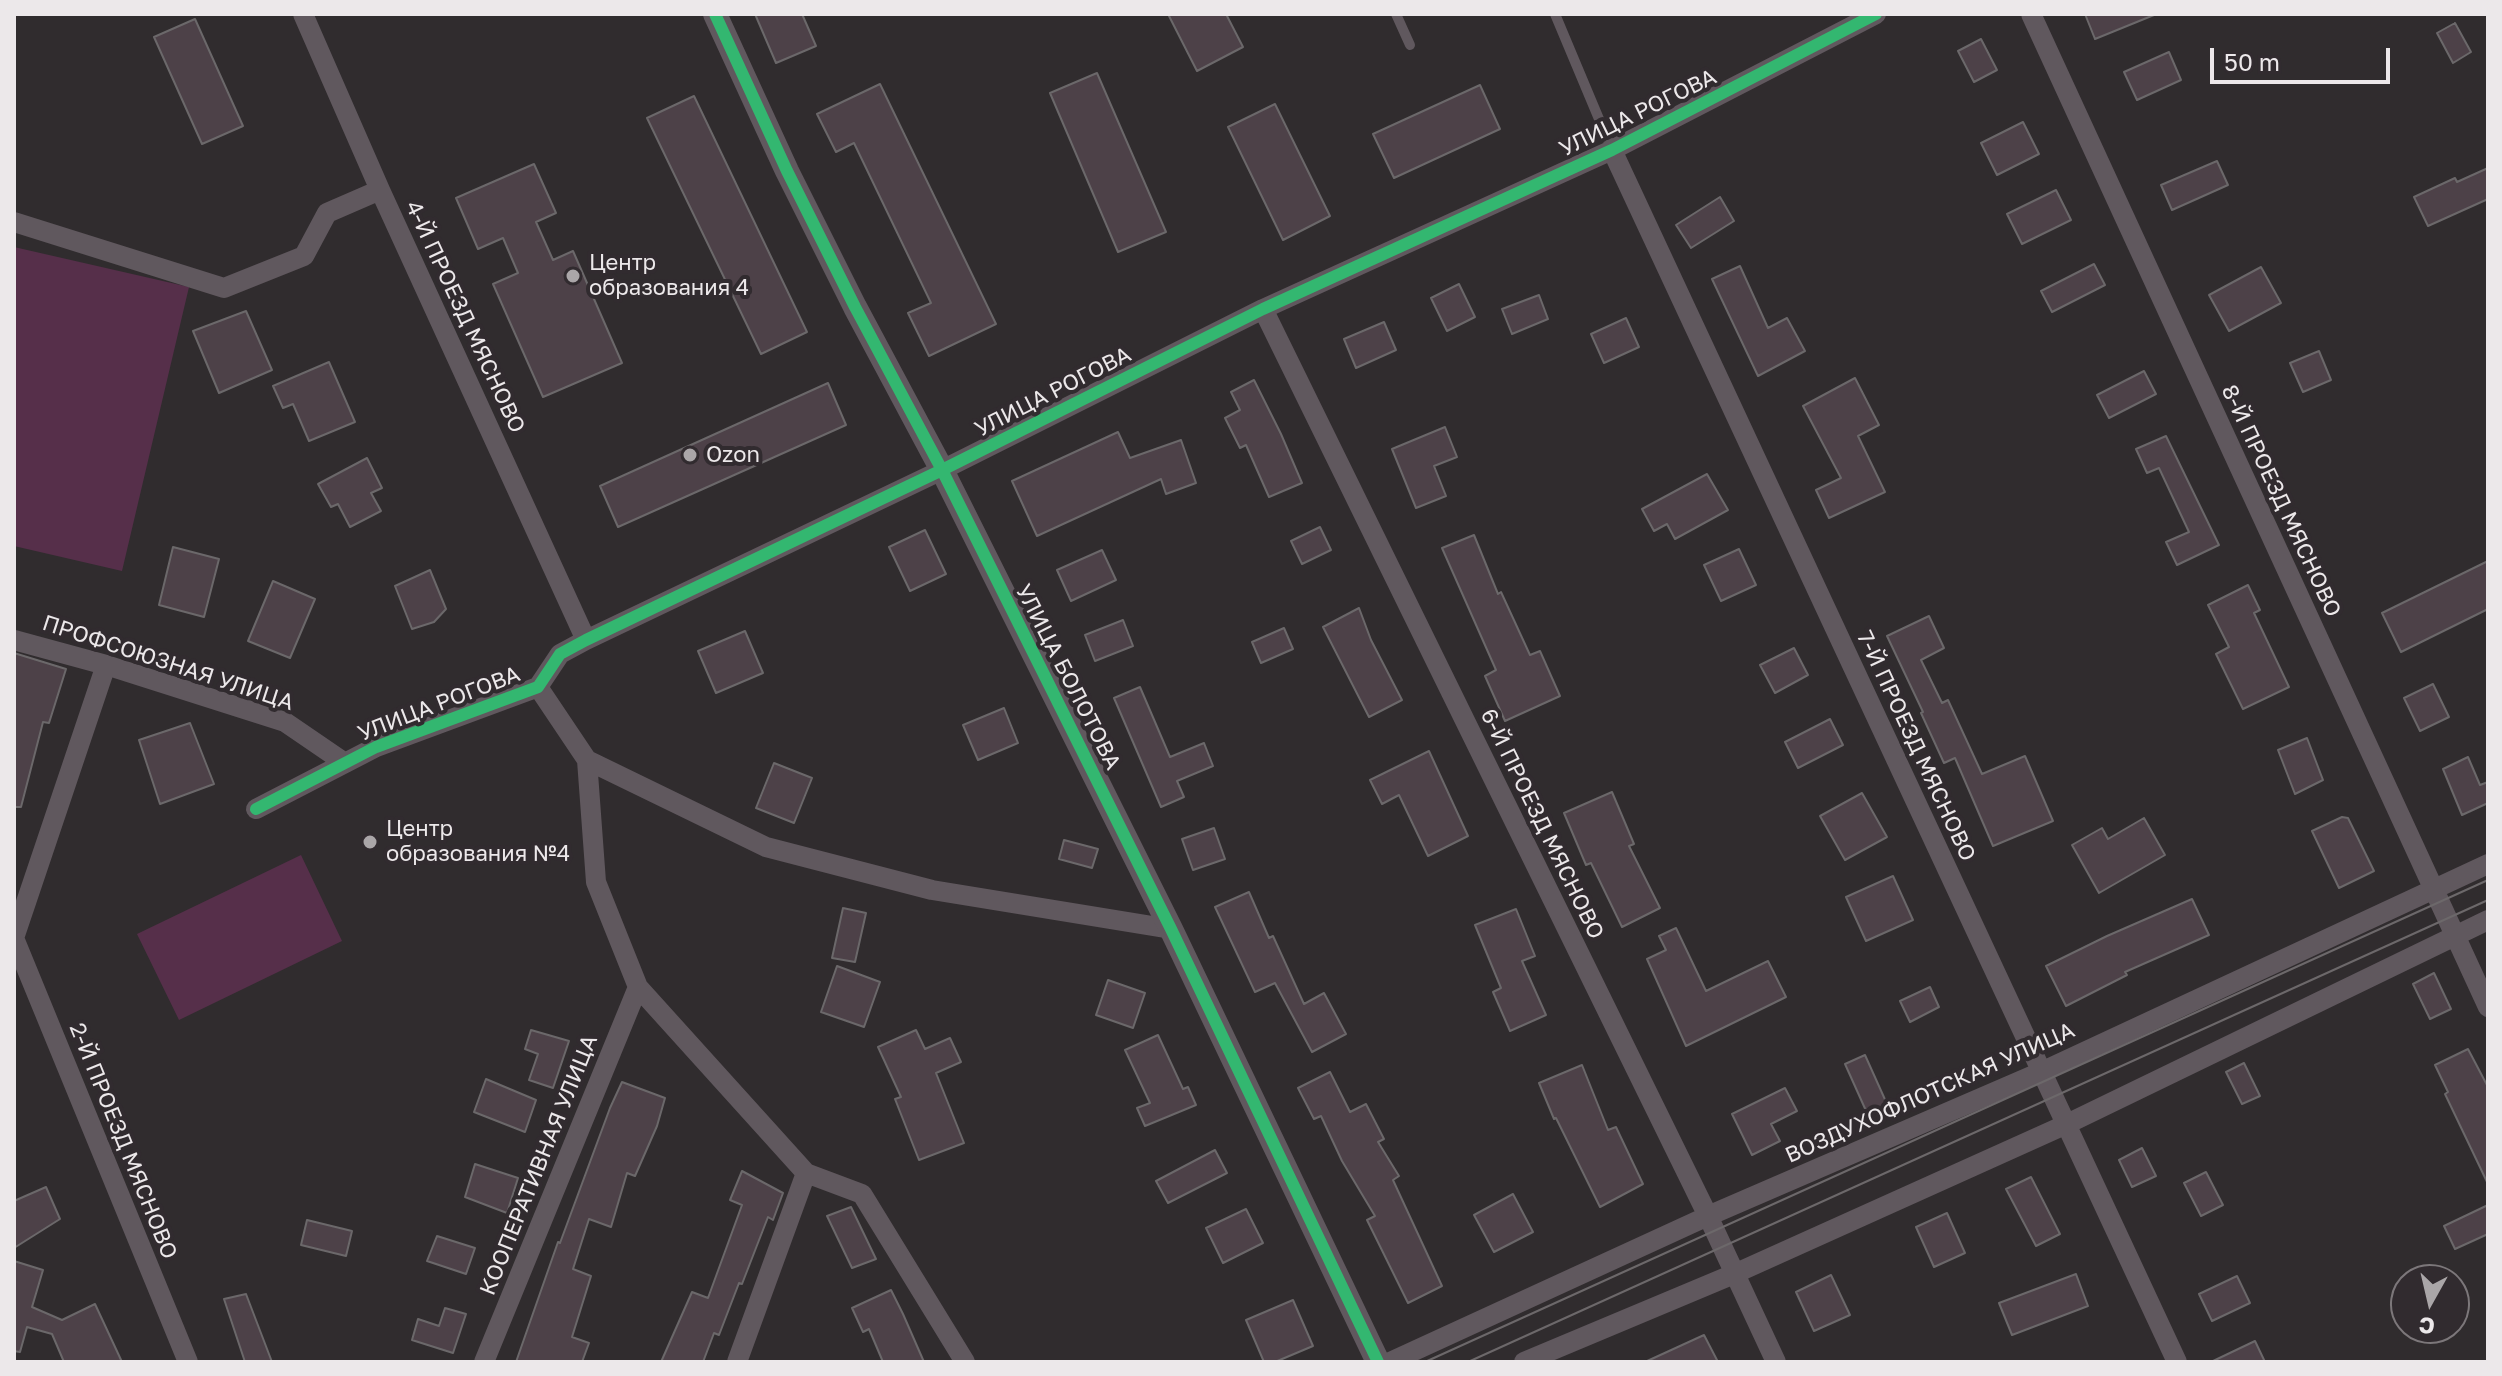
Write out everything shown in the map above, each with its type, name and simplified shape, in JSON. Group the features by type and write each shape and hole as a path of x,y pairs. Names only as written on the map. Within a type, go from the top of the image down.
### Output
{"street":[{"name":"4-Й ПРОЕЗД МЯСНОВО","path":"303,14 586,640"},
{"name":"УЛИЦА БОЛОТОВА","path":"715,14 848,294 942,470 1171,929 1378,1362"},
{"name":"УЛИЦА РОГОВА","path":"256,809 376,747 538,687 560,654 586,640 942,470 1263,309 1612,150 1876,14"},
{"name":"8-Й ПРОЕЗД МЯСНОВО","path":"2031,14 2488,1007"},
{"name":"7-Й ПРОЕЗД МЯСНОВО","path":"1612,150 2177,1362"},
{"path":"14,222 224,288 304,256 327,213 380,190"},
{"name":"6-Й ПРОЕЗД МЯСНОВО","path":"1263,309 1708,1216 1776,1362"},
{"name":"ПРОФСОЮЗНАЯ УЛИЦА","path":"14,640 106,665 285,722 345,763"},
{"path":"14,938 106,665"},
{"path":"538,687 587,760 596,882 638,987 806,1173 862,1194 965,1362"},
{"path":"587,760 766,847 932,890 1171,929"},
{"name":"ВОЗДУХОФЛОТСКАЯ УЛИЦА","path":"1390,1362 1708,1216 2041,1072 2488,864"},
{"path":"1524,1362 1734,1274 2067,1124 2488,920"},
{"name":"2-Й ПРОЕЗД МЯСНОВО","path":"14,938 188,1362"},
{"name":"КООПЕРАТИВНАЯ УЛИЦА","path":"484,1362 638,987"},
{"path":"737,1362 806,1173"}],"lane":[{"path":"1396,14 1410,45"},
{"path":"1555,14 1612,150"}],"shaded area":[{"path":"14,247 189,287 122,571 14,546"},
{"path":"301,855 342,941 179,1020 137,934"}],"building":[{"path":"755,14 802,14 816,46 776,63"},
{"path":"1168,14 1226,14 1243,47 1197,71"},
{"path":"2085,14 2154,14 2154,15 2095,39"},
{"path":"195,19 243,126 202,144 154,37"},
{"path":"2455,23 2471,52 2453,63 2437,33"},
{"path":"1981,39 1997,70 1974,82 1958,51"},
{"path":"2169,52 2181,80 2137,100 2124,72"},
{"path":"1097,73 1166,232 1118,252 1050,93"},
{"path":"880,84 996,324 929,356 908,313 931,303 854,143 836,152 817,114"},
{"path":"1480,85 1500,129 1394,178 1373,134"},
{"path":"694,96 807,332 761,354 647,118"},
{"path":"1275,104 1330,216 1283,240 1228,127"},
{"path":"2023,122 2039,154 1997,175 1981,143"},
{"path":"2217,161 2228,185 2172,210 2161,185"},
{"path":"534,164 556,213 536,222 553,260 573,251 622,363 543,397 493,284 518,273 503,238 478,249 456,198"},
{"path":"2488,168 2488,199 2428,226 2414,197 2455,178 2457,182"},
{"path":"2056,190 2071,220 2022,244 2007,214"},
{"path":"1720,197 1734,221 1691,248 1676,225"},
{"path":"2094,264 2105,285 2052,312 2041,291"},
{"path":"1740,266 1768,328 1787,318 1805,351 1758,376 1712,279"},
{"path":"2261,267 2281,303 2229,331 2209,295"},
{"path":"1459,284 1475,317 1447,331 1431,298"},
{"path":"1539,295 1548,319 1512,334 1502,309"},
{"path":"246,311 272,370 219,393 193,331"},
{"path":"1626,318 1639,347 1604,363 1591,334"},
{"path":"1384,322 1396,350 1356,368 1344,339"},
{"path":"2319,351 2331,380 2303,392 2290,363"},
{"path":"329,362 355,422 309,441 293,404 283,408 273,386"},
{"path":"2144,371 2156,394 2109,418 2097,395"},
{"path":"1855,378 1879,425 1858,436 1885,492 1829,518 1816,490 1841,478 1803,406"},
{"path":"1254,380 1302,483 1269,497 1246,445 1240,448 1225,418 1240,410 1231,392"},
{"path":"828,383 846,425 618,527 600,486"},
{"path":"1445,427 1457,457 1434,466 1446,496 1416,508 1392,449"},
{"path":"1118,432 1130,458 1181,440 1196,483 1166,494 1161,479 1037,536 1012,481"},
{"path":"2166,436 2219,545 2177,565 2166,542 2189,532 2159,468 2147,473 2136,449"},
{"path":"367,458 382,488 371,493 381,511 350,527 338,504 331,507 318,484"},
{"path":"1707,474 1728,510 1675,539 1667,524 1654,531 1642,509"},
{"path":"1320,527 1331,550 1302,564 1291,541"},
{"path":"925,530 946,574 910,591 889,547"},
{"path":"1474,535 1498,594 1501,592 1530,655 1540,651 1560,696 1505,721 1485,676 1496,670 1442,548"},
{"path":"173,547 219,559 204,617 159,605"},
{"path":"1739,549 1756,585 1721,601 1704,565"},
{"path":"1102,550 1116,580 1071,601 1057,570"},
{"path":"2488,561 2488,609 2401,652 2382,613"},
{"path":"430,570 446,609 434,622 412,629 395,586"},
{"path":"273,581 315,599 290,658 248,641"},
{"path":"2248,585 2260,610 2254,613 2289,687 2243,709 2216,654 2229,647 2208,605"},
{"path":"1359,608 1371,640 1402,700 1369,717 1323,627"},
{"path":"1929,616 1944,648 1921,660 1942,703 1948,700 1982,774 2025,756 2053,821 1993,846 1955,758 1944,763 1887,636"},
{"path":"1123,620 1133,646 1095,661 1085,635"},
{"path":"1284,628 1293,649 1261,663 1252,642"},
{"path":"745,631 763,673 716,693 698,651"},
{"path":"1794,648 1808,675 1775,693 1760,665"},
{"path":"14,653 66,669 49,723 43,722 21,807 14,807"},
{"path":"2433,684 2449,717 2420,731 2404,698"},
{"path":"1140,687 1170,757 1204,743 1213,766 1177,781 1184,797 1161,807 1114,698"},
{"path":"1004,708 1018,743 978,760 963,725"},
{"path":"1830,719 1843,745 1798,768 1785,742"},
{"path":"190,723 214,784 160,804 139,740"},
{"path":"2307,738 2323,780 2295,794 2278,750"},
{"path":"1429,751 1468,836 1428,856 1399,795 1382,804 1370,780"},
{"path":"2468,757 2480,785 2488,782 2488,803 2462,815 2443,769"},
{"path":"774,763 812,778 794,823 756,808"},
{"path":"1612,792 1634,844 1629,846 1660,908 1622,927 1591,863 1586,865 1564,813"},
{"path":"1862,793 1887,837 1845,860 1820,816"},
{"path":"2342,817 2348,818 2374,871 2339,888 2312,831"},
{"path":"2144,818 2165,855 2099,893 2072,845 2102,828 2108,839"},
{"path":"1214,828 1225,859 1193,870 1182,839"},
{"path":"1064,840 1098,849 1092,868 1059,859"},
{"path":"1893,876 1913,920 1866,941 1846,897"},
{"path":"1249,892 1304,1004 1324,993 1346,1034 1312,1052 1275,983 1255,992 1215,907"},
{"path":"2192,899 2209,935 2125,972 2127,975 2066,1006 2046,966"},
{"path":"843,908 866,913 855,962 832,958"},
{"path":"1516,909 1535,956 1522,961 1546,1015 1510,1031 1493,992 1501,988 1475,925"},
{"path":"1676,928 1706,991 1768,961 1786,997 1686,1046 1647,959 1666,950 1659,936"},
{"path":"837,966 880,982 864,1027 821,1012"},
{"path":"2434,973 2451,1009 2430,1019 2413,984"},
{"path":"1108,980 1145,993 1133,1028 1096,1015"},
{"path":"1930,987 1939,1007 1910,1022 1900,1001"},
{"path":"531,1030 569,1041 553,1088 529,1080 538,1054 525,1049"},
{"path":"916,1030 925,1049 950,1038 961,1062 936,1073 964,1143 919,1160 895,1099 901,1097 878,1047"},
{"path":"1158,1035 1183,1089 1188,1087 1196,1105 1145,1126 1137,1108 1150,1103 1125,1050"},
{"path":"2468,1049 2488,1087 2488,1184 2445,1094 2448,1092 2435,1065"},
{"path":"1865,1055 1887,1104 1867,1113 1845,1064"},
{"path":"2244,1063 2260,1096 2242,1104 2226,1072"},
{"path":"1582,1065 1608,1130 1616,1127 1643,1184 1600,1207 1554,1119 1539,1083"},
{"path":"1330,1072 1350,1112 1366,1104 1384,1139 1378,1142 1399,1176 1393,1180 1442,1286 1408,1303 1367,1220 1375,1216 1342,1161 1321,1116 1314,1119 1298,1088"},
{"path":"486,1079 536,1100 525,1132 474,1112"},
{"path":"622,1082 665,1098 657,1126 635,1176 627,1173 611,1227 589,1219 573,1269 591,1276 572,1337 589,1343 582,1362 516,1362 558,1242"},
{"path":"1785,1088 1797,1111 1771,1124 1780,1141 1752,1155 1732,1114"},
{"path":"2142,1148 2156,1176 2132,1187 2119,1160"},
{"path":"1215,1150 1227,1173 1168,1203 1156,1181"},
{"path":"475,1164 518,1178 507,1213 465,1197"},
{"path":"742,1171 783,1193 773,1220 768,1217 742,1284 739,1283 719,1335 714,1333 703,1362 661,1362 692,1292 708,1298 742,1205 730,1200"},
{"path":"2206,1172 2223,1205 2201,1216 2184,1183"},
{"path":"2031,1177 2060,1234 2036,1246 2006,1189"},
{"path":"46,1187 60,1219 14,1248 14,1201"},
{"path":"1513,1194 1533,1232 1494,1252 1474,1215"},
{"path":"2488,1205 2488,1234 2455,1249 2444,1226"},
{"path":"851,1207 876,1259 852,1268 827,1216"},
{"path":"1246,1209 1263,1243 1223,1263 1206,1228"},
{"path":"1947,1213 1965,1253 1934,1267 1916,1227"},
{"path":"307,1220 352,1231 346,1256 301,1245"},
{"path":"437,1236 475,1248 466,1274 427,1261"},
{"path":"14,1261 43,1270 32,1307 62,1320 95,1304 122,1362 64,1362 52,1334 27,1327 20,1352 14,1351"},
{"path":"2076,1274 2088,1306 2012,1335 1999,1303"},
{"path":"1831,1275 1850,1315 1814,1331 1796,1292"},
{"path":"2237,1276 2250,1303 2212,1321 2199,1294"},
{"path":"891,1290 924,1362 883,1362 869,1329 863,1332 852,1308"},
{"path":"246,1294 272,1362 245,1362 224,1299"},
{"path":"1293,1300 1313,1346 1275,1362 1264,1362 1246,1320"},
{"path":"445,1308 466,1314 453,1353 412,1340 418,1319 439,1326"},
{"path":"1704,1335 1718,1362 1645,1362"},
{"path":"2255,1341 2265,1362 2211,1362"}],"tram line":[{"path":"1425,1362 2488,880"},
{"path":"1468,1362 2488,900"}],"cycle path":[{"path":"715,14 787,171 942,470 1171,929 1378,1362"},
{"path":"256,809 376,747 538,687 560,654 586,640 942,470 1263,309 1612,150 1876,14"}],"place":[{"name":"Центр образования 4","path":"573,276"},
{"name":"Ozon","path":"690,455"},
{"name":"Центр образования №4","path":"370,842"}]}
